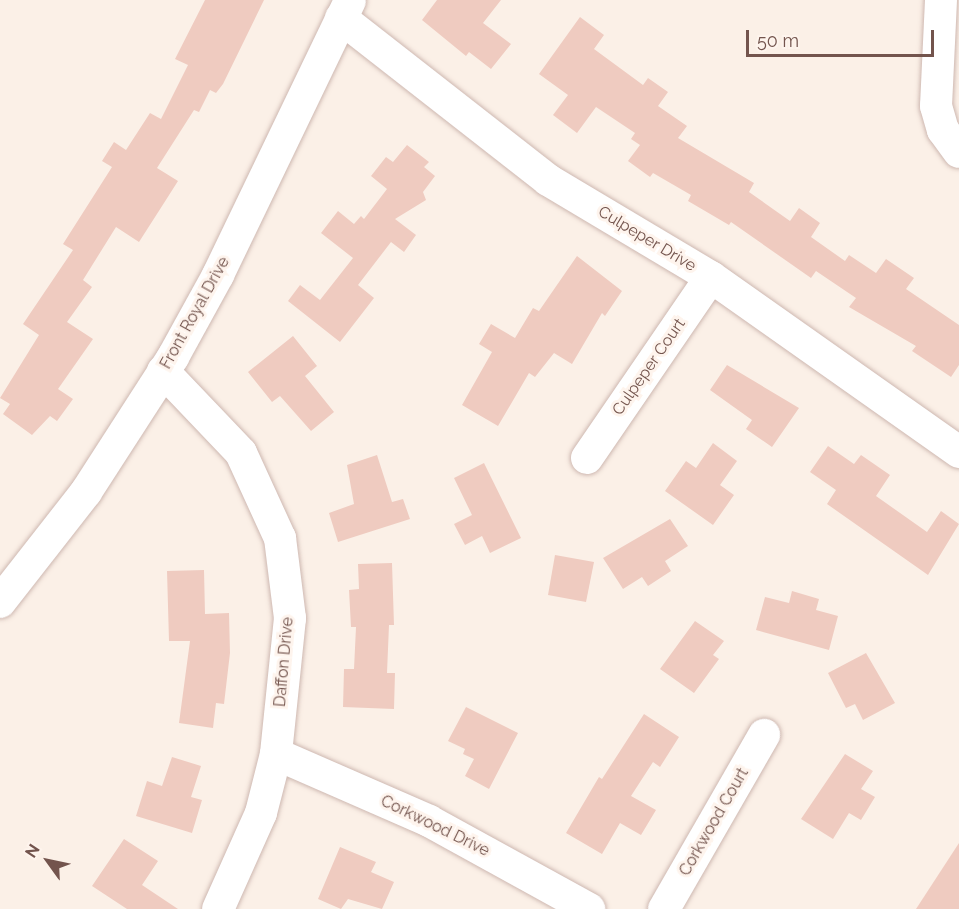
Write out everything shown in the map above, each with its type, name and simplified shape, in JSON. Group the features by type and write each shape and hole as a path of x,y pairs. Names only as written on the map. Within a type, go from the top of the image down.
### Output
{"street":[{"path":"941,0 936,106 943,130 959,152"},
{"name":"Culpeper Drive","path":"346,9 548,180 711,277 959,452"},
{"name":"Front Royal Drive","path":"0,602 86,492 164,371 218,275 346,9"},
{"name":"Culpeper Court","path":"587,458 711,277"},
{"name":"Daffon Drive","path":"164,371 242,453 280,538 290,618 276,754 261,813 218,909"},
{"name":"Corkwood Court","path":"664,909 764,735"},
{"name":"Corkwood Drive","path":"276,754 429,821 589,909"}],"building":[{"path":"205,0 264,0 223,84 216,93 210,90 199,112 194,110 157,168 178,181 139,242 116,227 83,280 92,287 67,322 93,339 58,389 73,399 57,421 50,416 32,435 3,414 10,404 0,398 39,335 23,324 73,250 63,244 112,167 102,161 114,142 126,150 150,113 161,119 188,65 175,59"},
{"path":"437,0 501,0 483,23 511,44 491,69 469,52 466,56 422,20"},
{"path":"580,17 604,35 594,49 643,85 648,78 668,92 658,106 687,126 678,138 754,183 749,192 790,221 799,208 820,223 811,237 845,261 849,255 876,273 886,259 914,278 906,289 959,325 959,365 951,377 912,351 916,346 849,307 856,298 816,271 811,278 731,222 729,225 688,201 691,195 653,173 650,177 628,161 640,145 631,139 635,133 596,107 577,133 553,115 568,95 539,74"},
{"path":"407,145 429,162 424,167 435,176 423,192 426,200 395,219 416,235 404,252 391,242 358,285 374,298 340,342 288,301 300,285 320,300 353,258 321,233 338,211 354,224 361,216 364,219 387,189 371,176 386,157 393,162"},
{"path":"577,256 622,291 605,316 602,313 572,364 554,353 535,377 529,373 498,426 462,405 492,352 479,344 491,324 515,338 533,308 539,311"},
{"path":"293,336 317,366 305,376 334,412 311,431 280,396 272,402 248,372"},
{"path":"727,365 799,408 772,447 746,429 752,420 710,390"},
{"path":"713,443 737,461 720,485 734,495 713,525 665,491 686,461 696,468"},
{"path":"828,446 854,464 861,455 890,475 876,496 927,532 941,511 959,524 928,575 827,504 836,490 810,472"},
{"path":"377,455 392,502 403,499 410,519 338,542 329,513 354,504 347,465"},
{"path":"484,463 521,538 490,553 482,536 465,545 454,524 472,515 454,478"},
{"path":"670,519 688,546 665,561 671,571 648,586 642,577 623,589 603,558"},
{"path":"555,555 594,562 586,602 548,595"},
{"path":"392,563 394,625 389,625 387,673 395,673 394,709 343,707 344,669 354,669 356,627 351,627 349,590 359,589 358,564"},
{"path":"204,570 205,614 229,613 230,653 224,704 216,703 213,728 179,723 190,641 169,641 167,571"},
{"path":"792,591 819,599 816,610 838,616 829,650 756,630 765,597 789,603"},
{"path":"695,621 724,641 713,655 719,659 694,693 660,669"},
{"path":"866,653 895,703 863,720 855,704 846,708 828,673"},
{"path":"466,707 518,733 489,789 465,776 474,759 463,754 465,749 448,741"},
{"path":"644,714 679,737 660,767 653,762 631,796 656,810 641,835 620,823 602,854 566,833 599,777 602,779"},
{"path":"845,754 873,771 861,789 875,797 861,820 849,813 833,839 801,819"},
{"path":"172,757 201,766 191,797 202,800 192,833 136,816 147,781 162,786"},
{"path":"124,839 158,861 142,885 178,909 127,909 92,886"},
{"path":"959,843 959,909 916,909"},
{"path":"340,847 376,862 371,872 394,882 382,909 348,899 341,909 318,899"}]}
